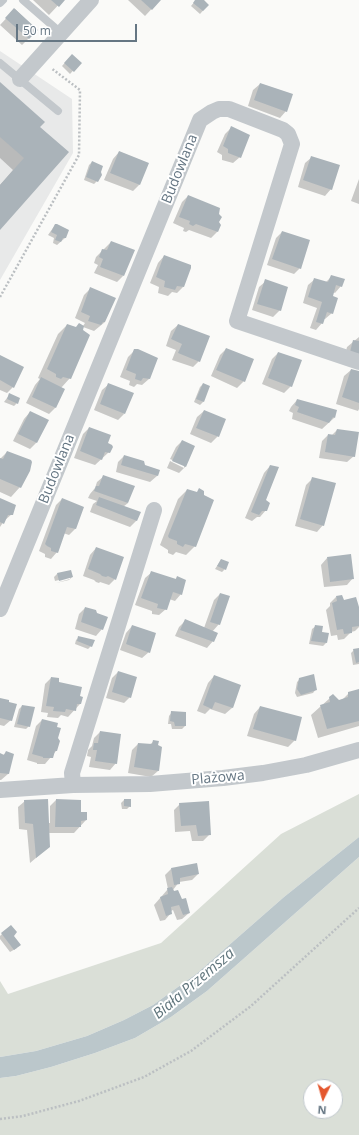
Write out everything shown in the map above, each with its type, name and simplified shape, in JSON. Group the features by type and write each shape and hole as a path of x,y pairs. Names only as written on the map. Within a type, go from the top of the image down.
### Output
{"street":[{"path":"20,79 91,0"},
{"name":"Budowlana","path":"0,609 200,120 212,112 219,109 229,109 283,130 288,134 292,144 237,321 359,362"},
{"path":"74,785 72,773 154,510"},
{"name":"Plażowa","path":"0,790 74,785 150,784 263,773 306,765 359,750"}],"lane":[{"path":"0,3 3,0"},
{"path":"23,0 61,33"},
{"path":"0,62 58,111"}],"path":[{"path":"0,297 78,155 80,90 38,58"},
{"path":"0,1120 24,1116 79,1101 144,1077 192,1051 251,1006 359,908"}],"shaded area":[{"path":"0,51 72,99 73,153 0,280"},
{"path":"359,794 359,837 284,897 196,974 153,1005 124,1020 87,1036 36,1051 0,1057 0,981 8,994 161,943 281,834"},
{"path":"359,857 359,1135 0,1135 0,1078 16,1076 51,1067 95,1053 135,1038 171,1017 207,991"}],"water":[{"name":"Biała Przemsza","path":"359,837 359,857 207,991 171,1017 135,1038 95,1053 51,1067 16,1076 0,1078 0,1057 36,1051 87,1036 124,1020 153,1005 196,974 284,897"}],"building":[{"path":"51,0 65,0 59,7"},
{"path":"141,0 161,0 152,10"},
{"path":"195,0 204,0 209,5 203,11 193,3"},
{"path":"14,8 38,30 29,39 5,18"},
{"path":"72,54 82,63 74,72 64,63"},
{"path":"0,82 45,122 40,127 69,152 0,230 0,185 24,158 0,137"},
{"path":"260,83 293,94 287,112 254,100"},
{"path":"231,126 250,135 241,158 228,153 228,149 223,146"},
{"path":"119,151 149,163 140,185 110,173"},
{"path":"311,156 340,165 332,190 303,180"},
{"path":"92,161 103,166 101,172 102,175 98,182 86,177"},
{"path":"188,195 220,208 219,214 222,217 219,222 221,225 218,232 196,224 193,226 189,224 190,221 179,217"},
{"path":"55,224 69,230 66,238 63,238 61,242 55,240 57,235 51,232"},
{"path":"282,231 310,240 301,269 272,259"},
{"path":"111,241 135,250 124,276 100,267 103,259 99,257 102,249 107,250"},
{"path":"164,255 191,265 184,287 177,286 175,290 164,287 165,281 156,277"},
{"path":"331,275 345,279 342,287 336,285 333,296 338,298 333,314 327,312 323,324 316,322 322,302 308,297 314,278 328,282"},
{"path":"265,279 288,287 281,311 257,304"},
{"path":"90,287 116,298 105,322 101,325 88,321 90,316 81,312"},
{"path":"79,323 84,326 83,330 90,335 71,379 63,377 61,379 56,377 56,374 47,369 67,324 76,327"},
{"path":"178,324 210,336 200,362 178,353 182,344 171,339"},
{"path":"353,340 359,341 359,355 350,352"},
{"path":"226,348 254,359 245,382 216,370"},
{"path":"134,349 138,349 158,358 150,379 143,378 141,381 135,379 136,374 126,370"},
{"path":"278,352 302,360 292,387 268,378"},
{"path":"0,355 24,367 14,388 0,380"},
{"path":"351,369 359,371 359,403 342,397"},
{"path":"41,377 65,389 56,408 32,397"},
{"path":"108,383 134,393 125,414 100,404"},
{"path":"203,383 210,386 204,402 196,399"},
{"path":"9,393 20,398 18,404 7,399"},
{"path":"297,399 337,410 335,418 333,417 329,423 297,412 299,407 295,405"},
{"path":"204,410 226,419 219,437 196,428"},
{"path":"30,411 49,420 37,443 18,434"},
{"path":"89,427 111,435 108,443 113,447 110,453 105,452 102,460 80,451"},
{"path":"337,429 359,432 355,457 325,452 328,434 335,435"},
{"path":"182,440 195,446 186,467 172,461"},
{"path":"7,451 31,460 32,462 30,471 21,488 0,479 0,458 3,459"},
{"path":"124,455 144,461 145,465 160,470 158,476 121,465"},
{"path":"270,465 279,467 266,500 270,503 267,511 262,511 259,515 251,512"},
{"path":"103,475 135,486 128,503 94,491 96,486 99,486"},
{"path":"312,477 336,483 324,526 300,519"},
{"path":"199,488 204,491 204,495 214,500 196,547 185,544 183,547 177,544 177,541 169,538 168,536 187,489 197,492"},
{"path":"99,497 141,512 137,521 96,505"},
{"path":"0,498 16,505 13,515 8,515 4,524 0,522"},
{"path":"62,498 84,507 76,529 67,527 58,553 51,551 51,548 45,544"},
{"path":"96,547 124,557 116,580 108,576 102,576 88,569"},
{"path":"351,554 354,579 330,582 327,557"},
{"path":"221,559 229,562 226,570 217,566"},
{"path":"71,570 73,577 59,581 57,573"},
{"path":"151,571 176,579 177,576 186,580 182,595 173,592 167,610 157,608 158,604 141,598"},
{"path":"220,593 230,596 220,625 210,622"},
{"path":"342,595 344,600 356,597 359,607 359,626 352,627 352,633 344,634 343,629 337,630 332,603 337,601 336,596"},
{"path":"85,607 96,610 97,613 108,617 103,630 81,622"},
{"path":"185,619 218,633 214,642 180,630"},
{"path":"132,625 156,633 150,653 126,644"},
{"path":"315,625 323,626 322,632 329,633 327,643 311,641"},
{"path":"78,636 95,640 92,647 77,641"},
{"path":"359,648 359,662 356,663 353,649"},
{"path":"118,671 137,677 131,698 112,692"},
{"path":"314,674 317,690 301,695 297,689 299,678"},
{"path":"214,675 241,685 233,708 215,702 212,709 203,705"},
{"path":"51,677 59,678 59,682 82,687 80,696 83,697 81,704 77,704 76,711 66,709 65,712 53,711 54,707 46,706"},
{"path":"359,689 359,721 327,729 320,705 330,702 329,697 333,694 339,700 348,697 348,692"},
{"path":"0,698 17,704 12,721 0,718"},
{"path":"22,705 35,707 30,727 17,724"},
{"path":"260,706 302,717 296,741 253,729"},
{"path":"171,711 186,712 186,726 175,726 174,722 170,721"},
{"path":"42,719 58,723 57,727 61,728 58,738 60,741 53,758 43,758 32,754"},
{"path":"100,731 121,734 117,764 95,761 97,750 93,750 94,743 98,743"},
{"path":"153,740 159,741 158,745 162,747 159,771 134,767 138,743 152,744"},
{"path":"6,751 14,754 9,774 0,773 0,753 4,755"},
{"path":"48,799 50,847 36,858 33,824 25,823 24,800"},
{"path":"56,799 81,800 81,812 87,812 87,820 81,821 81,827 55,827"},
{"path":"124,799 131,799 131,807 124,806"},
{"path":"209,801 211,835 198,836 196,825 181,826 179,803"},
{"path":"197,863 199,874 180,878 180,884 174,885 171,868"},
{"path":"172,887 174,891 178,890 182,899 186,898 190,913 183,915 179,905 171,907 172,914 166,916 160,897 168,894 167,888"},
{"path":"11,925 17,932 14,936 21,945 14,950 1,933"}]}
